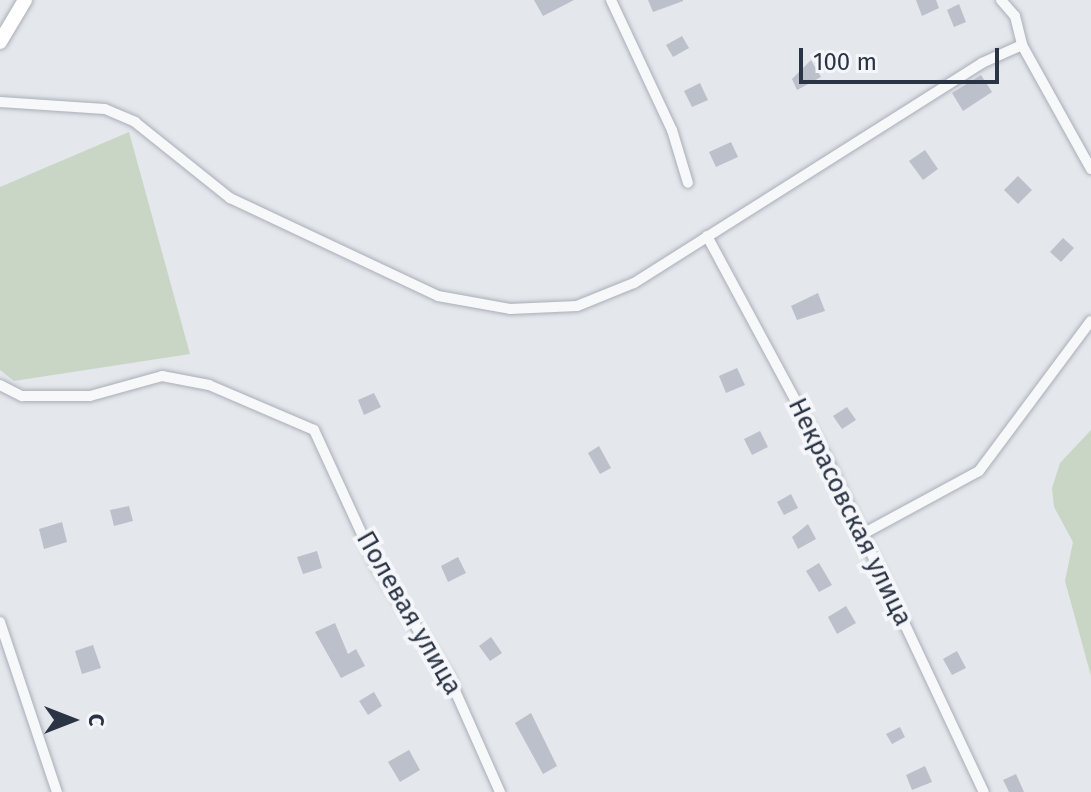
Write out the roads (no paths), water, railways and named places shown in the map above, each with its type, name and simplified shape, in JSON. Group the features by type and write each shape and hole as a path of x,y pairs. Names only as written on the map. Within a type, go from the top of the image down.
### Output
{"street":[{"path":"0,42 25,0"},
{"path":"611,0 672,130 688,183"},
{"path":"1001,0 1015,16 1022,45 1091,169"},
{"path":"0,102 105,109 135,122 230,198 438,296 510,309 577,306 634,283 982,63 1022,45"},
{"name":"Некрасовская улица","path":"707,236 827,459 984,792"},
{"path":"861,535 979,471 1091,321"},
{"name":"Полевая улица","path":"0,385 22,396 90,396 162,376 209,385 314,430 377,567 449,677 500,792"},
{"path":"0,622 57,792"}]}
